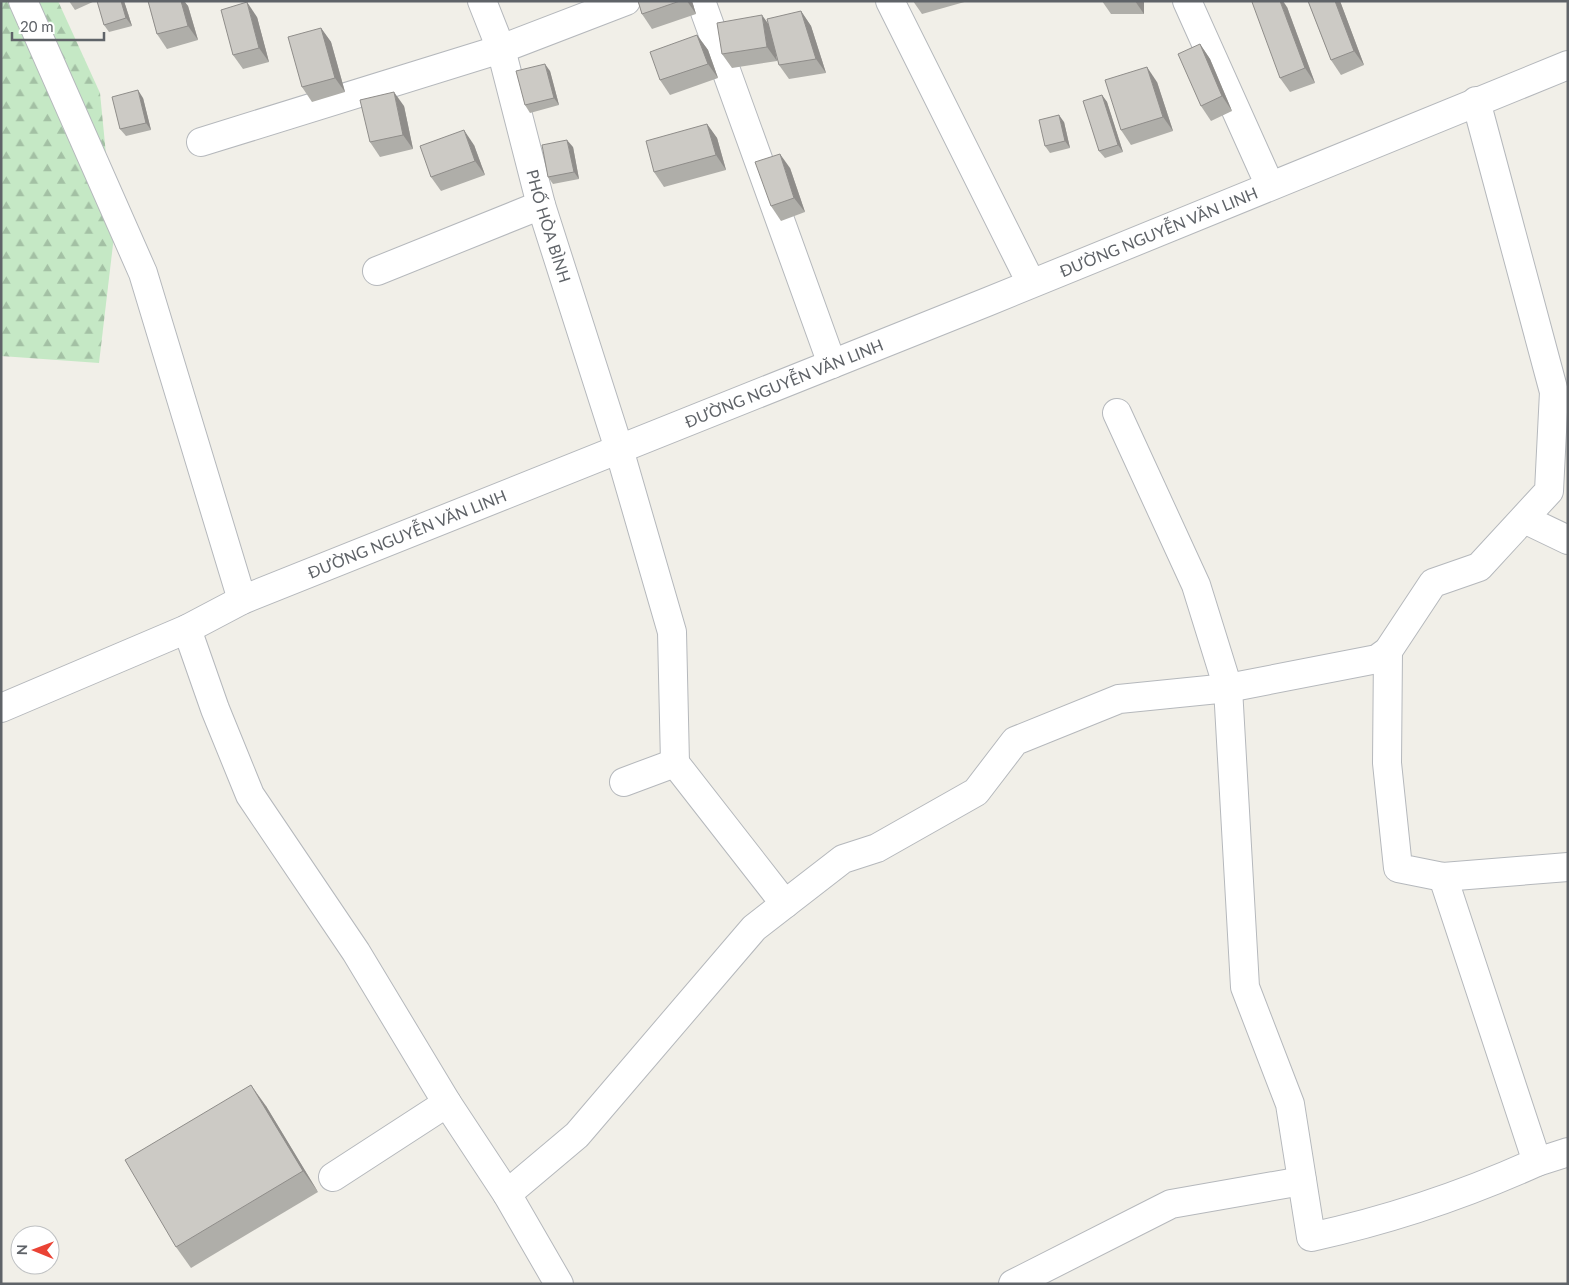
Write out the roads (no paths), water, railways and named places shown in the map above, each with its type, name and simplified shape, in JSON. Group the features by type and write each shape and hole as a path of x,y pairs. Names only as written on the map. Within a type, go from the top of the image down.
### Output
{"street":[{"path":"23,1 143,273 242,600"},
{"name":"PHỐ HÒA BÌNH","path":"482,1 501,49 541,205 619,449 672,632 674,763"},
{"path":"201,142 501,49 626,1"},
{"path":"701,1 832,364"},
{"path":"890,1 1031,283"},
{"path":"1187,1 1270,186"},
{"name":"ĐƯỜNG NGUYỄN VĂN LINH","path":"1,708 187,629 242,600 832,364 1568,65"},
{"path":"507,1194 577,1136 754,928 843,859 877,848 976,792 1015,741 1119,699 1228,688 1377,659 1388,651 1433,583 1479,567 1524,519 1548,491 1554,392 1476,101"},
{"path":"377,271 541,205"},
{"path":"1116,413 1196,585 1228,688 1246,987 1290,1104 1311,1236 1418,1210 1496,1181 1537,1162 1568,1152"},
{"path":"1524,519 1568,540"},
{"path":"187,629 215,709 250,795 356,952 447,1103 507,1194 559,1284"},
{"path":"1388,651 1387,763 1398,868 1443,877 1568,867"},
{"path":"624,782 674,763 785,904"},
{"path":"1443,877 1537,1162"},
{"path":"333,1176 447,1103"},
{"path":"1013,1284 1171,1204 1302,1181"}]}
